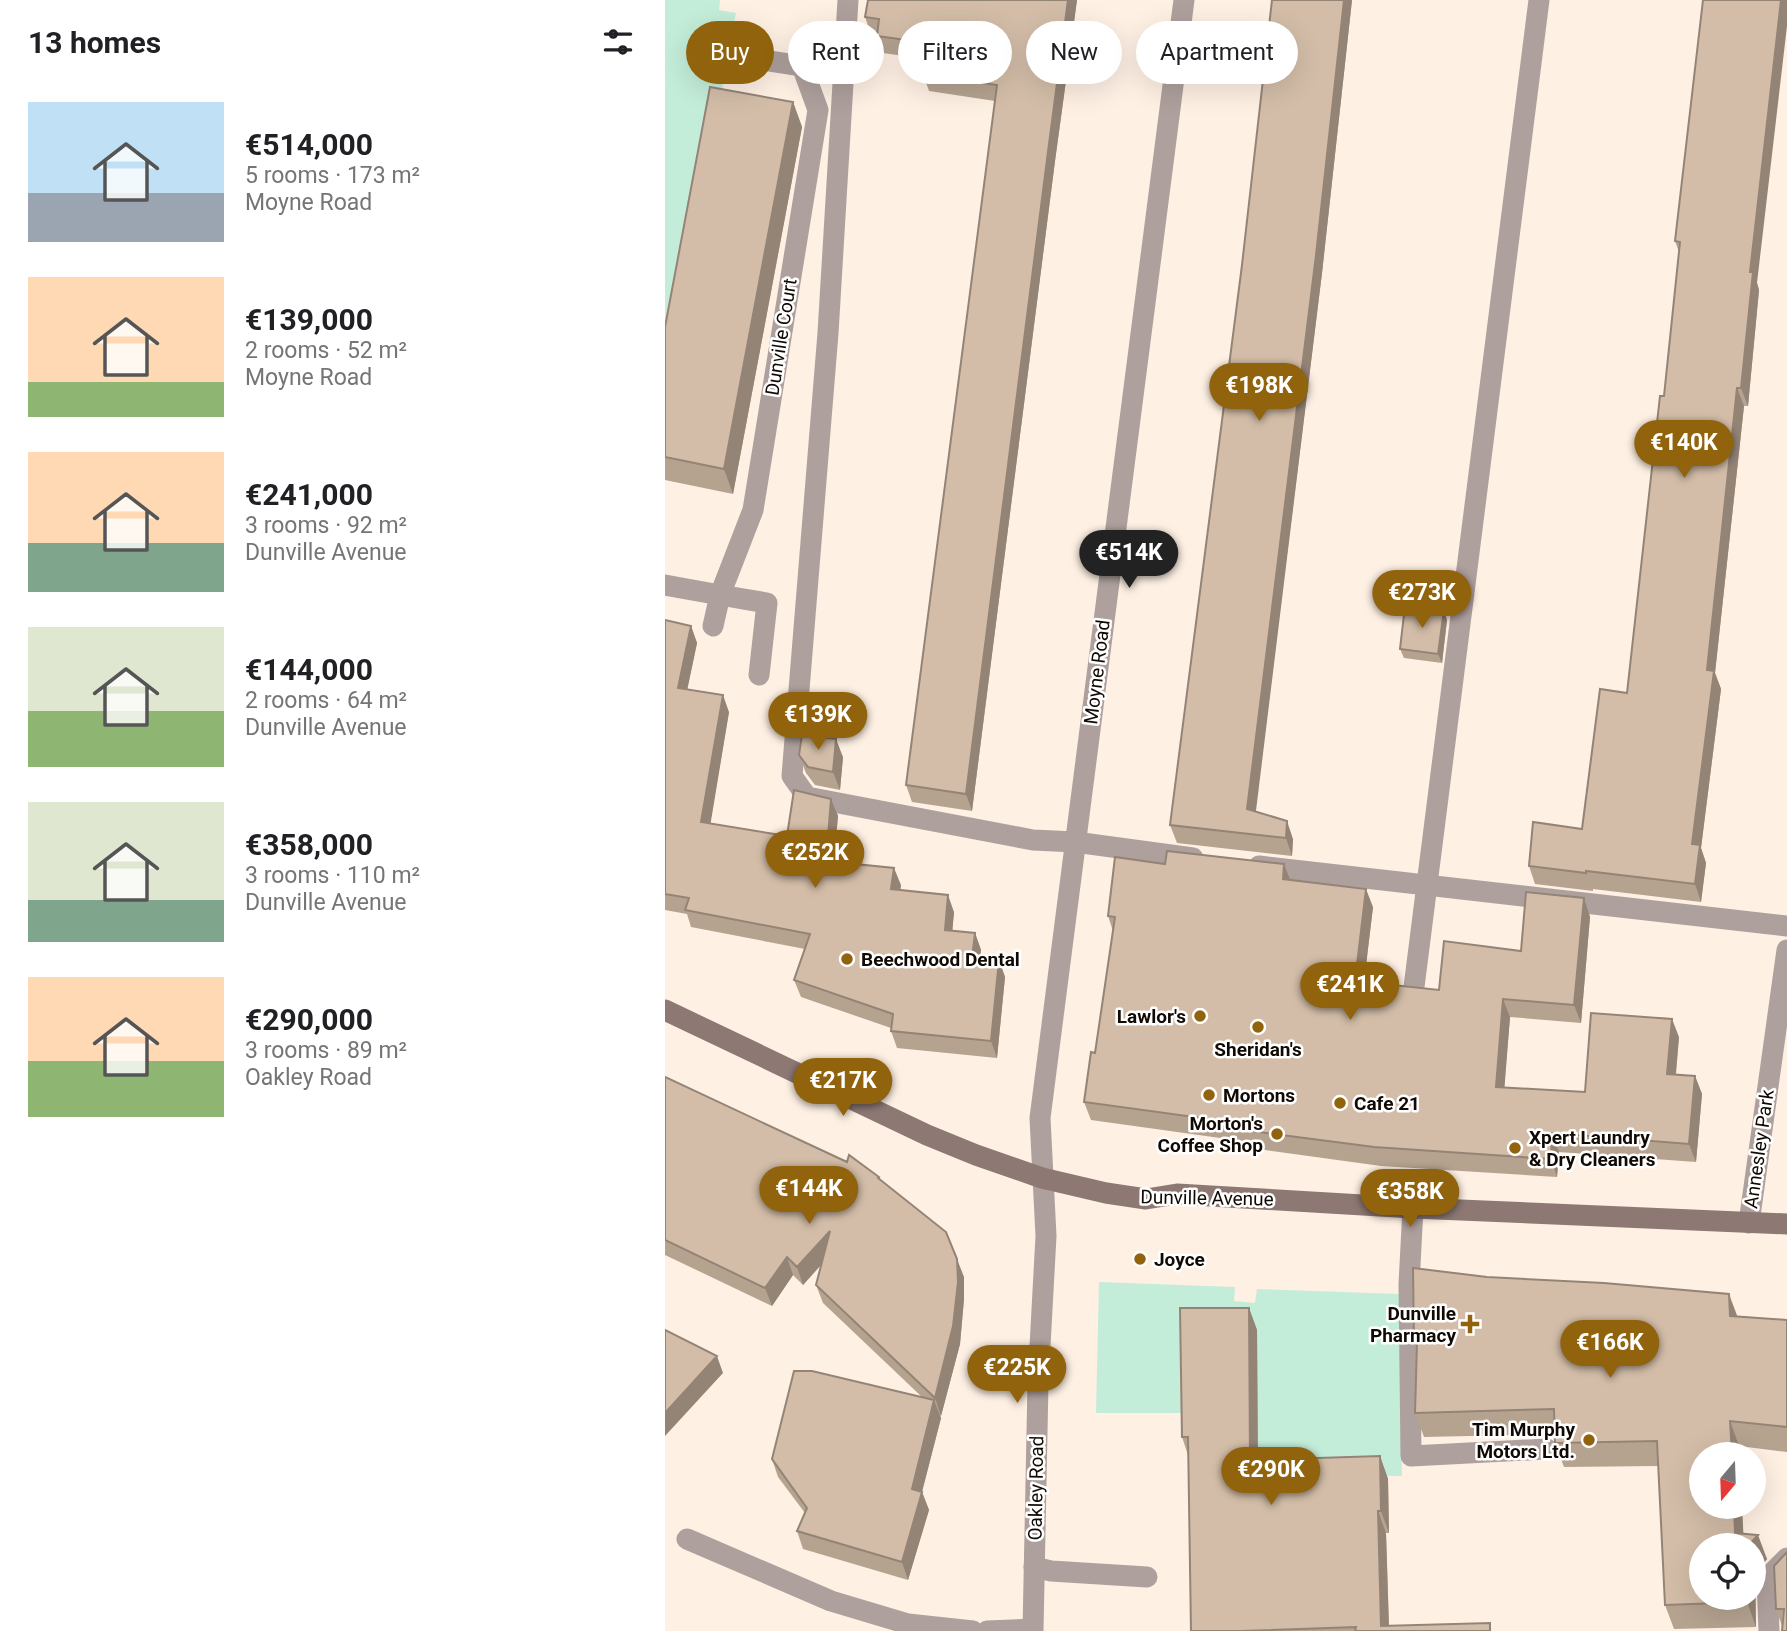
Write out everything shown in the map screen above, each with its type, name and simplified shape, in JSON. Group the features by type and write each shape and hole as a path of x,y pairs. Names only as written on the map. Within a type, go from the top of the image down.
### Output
{"street":[{"path":"848,0 828,333 792,776 807,797 1033,840 1075,842 1210,860"},
{"name":"Moyne Road","path":"1042,1178 1040,1118 1184,0"},
{"path":"1414,988 1539,0"},
{"name":"Dunville Court","path":"720,595 753,510 818,110 803,66 774,62"},
{"path":"665,585 767,603 759,676"},
{"path":"713,626 720,595"},
{"path":"1237,863 1787,926"},
{"name":"Annesley Park","path":"1749,1223 1787,950"},
{"name":"Dunville Avenue","path":"665,1010 927,1135 1042,1178 1106,1193 1146,1199 1177,1194 1413,1208 1787,1224"},
{"name":"Oakley Road","path":"1033,1630 1038,1384 1046,1236 1042,1178"},
{"path":"1413,1208 1409,1284 1411,1456 1547,1449"},
{"path":"687,1539 831,1601 908,1624 973,1631"},
{"path":"1769,1631 1767,1578 1787,1558"},
{"path":"1034,1567 1051,1571 1147,1577"},
{"path":"987,1631 1033,1630"}],"green space":[{"path":"665,0 720,0 719,10 736,13 735,21 686,21 686,84 723,84 665,401"},
{"path":"1099,1282 1235,1287 1234,1301 1255,1303 1257,1289 1399,1294 1402,1476 1190,1475 1189,1413 1096,1413"}],"building":[{"path":"868,0 1068,0 1065,21 1026,21 1026,84 1057,84 966,794 906,785 997,85 990,84 1012,84 1012,21 898,21 898,39 884,37 884,21 865,17"},
{"path":"1272,0 1344,0 1316,255 1247,809 1287,821 1286,838 1170,825 1262,84 1298,84 1298,21 1270,21"},
{"path":"1703,0 1781,0 1750,272 1753,272 1741,388 1737,388 1707,670 1714,671 1692,844 1700,845 1695,884 1529,866 1533,822 1582,829 1600,689 1627,693 1660,396 1664,396 1680,242 1675,241"},
{"path":"710,87 793,102 724,469 665,457 665,327"},
{"path":"1405,606 1444,610 1438,654 1400,649"},
{"path":"665,620 691,626 678,688 723,695 701,822 787,836 794,790 831,799 826,861 894,868 891,889 948,895 945,930 975,933 972,958 999,960 991,1041 891,1031 893,1014 794,980 810,934 685,910 689,898 665,894"},
{"path":"802,735 836,739 833,772 808,767 799,755"},
{"path":"1167,851 1284,864 1283,879 1366,889 1355,981 1439,990 1444,941 1521,951 1526,892 1584,898 1574,1005 1503,999 1496,1087 1585,1092 1591,1013 1672,1019 1667,1074 1695,1076 1689,1144 1552,1133 1551,1159 1374,1147 1244,1130 1246,1124 1084,1102 1091,1052 1095,1053 1115,917 1108,916 1115,857 1165,864"},
{"path":"665,1077 847,1162 849,1155 946,1232 957,1259 958,1282 953,1326 935,1398 816,1285 830,1231 797,1267 787,1257 765,1288 665,1240"},
{"path":"1413,1268 1487,1277 1604,1283 1729,1294 1730,1316 1787,1320 1787,1427 1730,1421 1731,1442 1689,1442 1689,1519 1734,1519 1735,1533 1689,1533 1689,1604 1665,1605 1657,1441 1555,1443 1554,1409 1415,1413 1417,1342 1414,1342"},
{"path":"1180,1308 1249,1308 1250,1460 1380,1456 1381,1511 1378,1511 1381,1626 1490,1623 1490,1631 1355,1631 1356,1627 1191,1631 1188,1437 1182,1437"},
{"path":"665,1330 717,1356 665,1413"},
{"path":"794,1371 812,1371 934,1400 912,1489 922,1492 902,1562 797,1531 807,1508 772,1459"},
{"path":"1787,1552 1787,1631 1782,1631 1784,1609 1776,1609 1774,1566"}],"place":[{"name":"Beechwood Dental","path":"847,959"},
{"name":"Lawlor's","path":"1200,1016"},
{"name":"Sheridan's","path":"1258,1027"},
{"name":"Mortons","path":"1209,1095"},
{"name":"Cafe 21","path":"1340,1103"},
{"name":"Morton's Coffee Shop","path":"1277,1134"},
{"name":"Xpert Laundry & Dry Cleaners","path":"1515,1148"},
{"name":"Joyce","path":"1140,1259"},
{"name":"Dunville Pharmacy","path":"1470,1324"},
{"name":"Tim Murphy Motors Ltd.","path":"1589,1440"}]}
